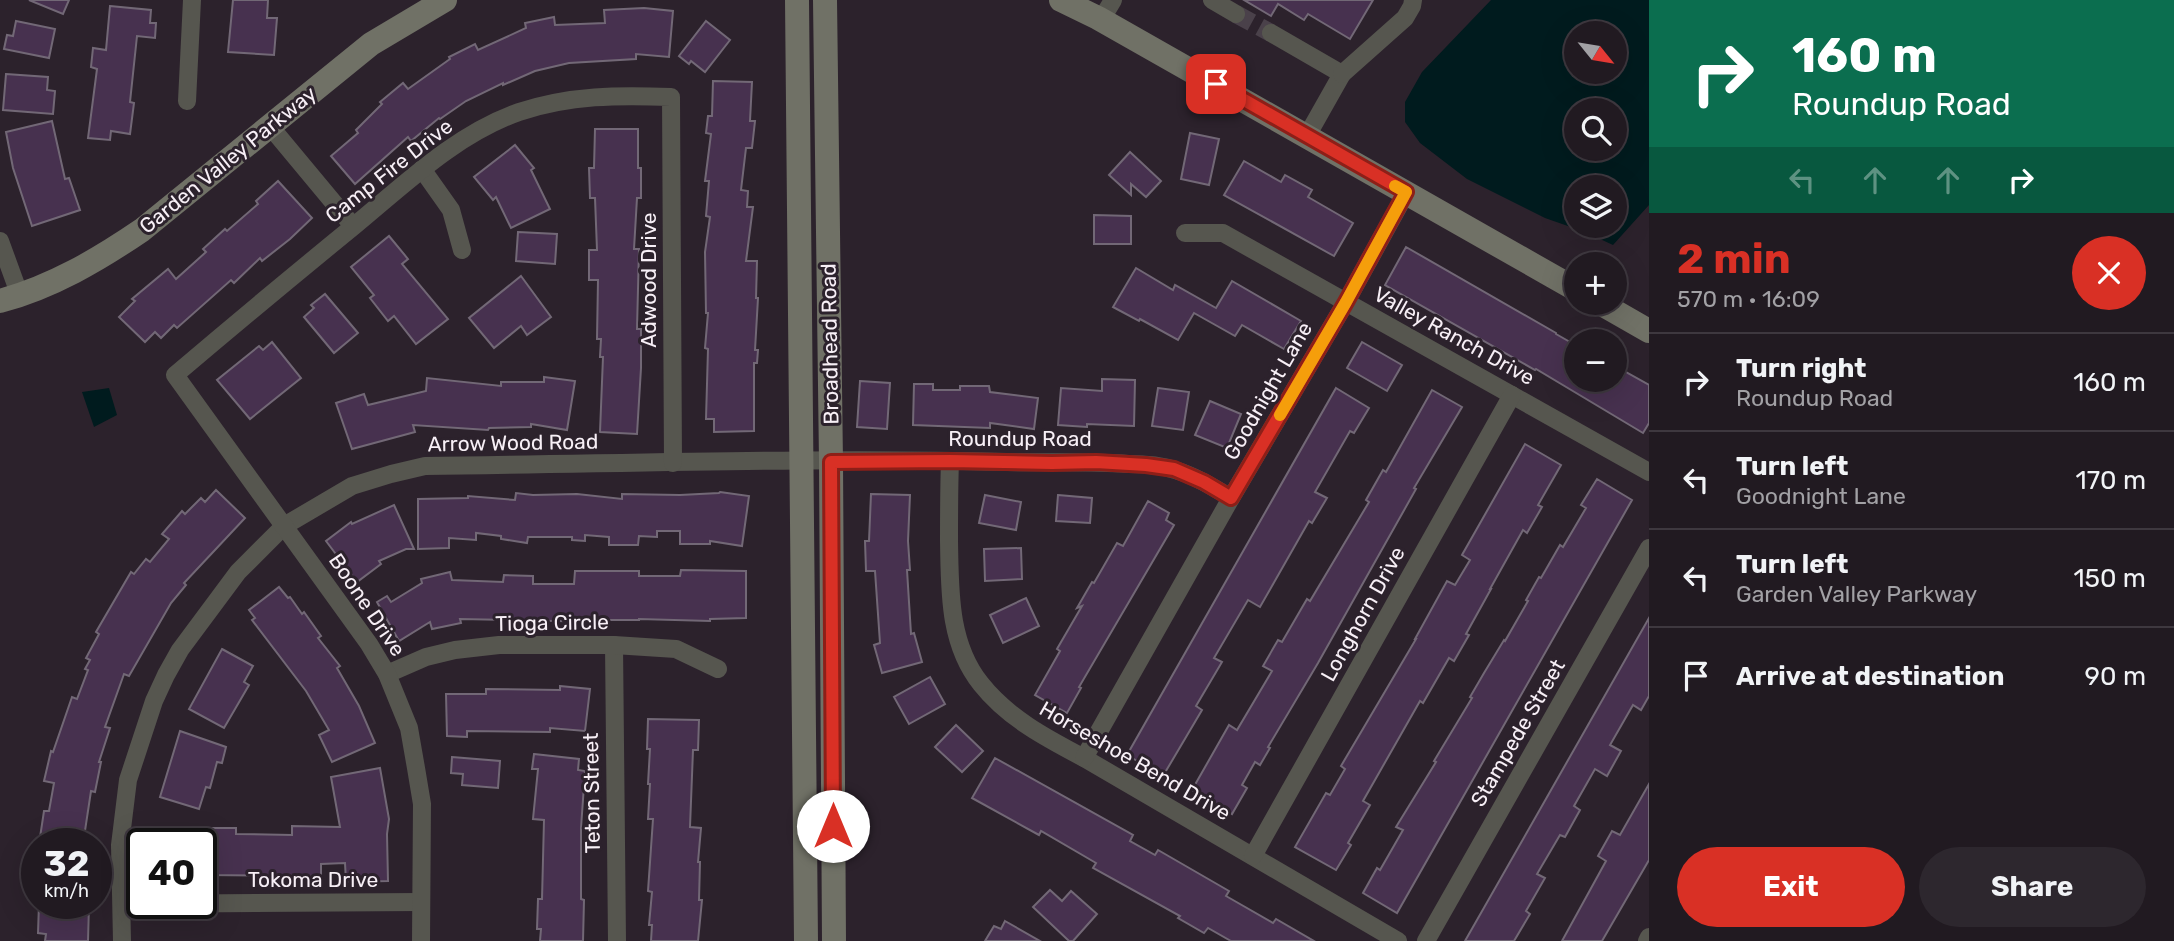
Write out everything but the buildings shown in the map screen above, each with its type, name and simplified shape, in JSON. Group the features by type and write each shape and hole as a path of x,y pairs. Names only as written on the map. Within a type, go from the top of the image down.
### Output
{"street":[{"path":"187,101 192,0"},
{"name":"Garden Valley Parkway","path":"10,298 58,280 104,256 142,230 371,44 445,0"},
{"name":"Broadhead Road","path":"797,0 806,941"},
{"name":"Broadhead Road","path":"825,0 834,941"},
{"path":"1061,0 1107,10 1307,136 1564,283"},
{"path":"1212,0 1236,14"},
{"path":"1307,136 1342,74 1405,18 1413,0"},
{"path":"1271,33 1342,74"},
{"name":"Camp Fire Drive","path":"174,374 422,169 471,135 518,112 565,100 613,95 671,97"},
{"name":"Adwood Drive","path":"671,97 673,463"},
{"path":"270,125 353,226"},
{"path":"422,169 451,210 462,250"},
{"name":"Goodnight Lane","path":"1084,758 1346,302 1406,192"},
{"name":"Valley Ranch Drive","path":"1185,233 1223,233 1649,472"},
{"path":"0,241 10,298"},
{"path":"1621,315 1649,331"},
{"name":"Boone Drive","path":"174,374 369,644 387,674 409,728 422,804 421,941"},
{"name":"Longhorn Drive","path":"1253,856 1512,395"},
{"name":"Roundup Road","path":"800,461 1096,462 1146,465 1174,469 1231,498"},
{"name":"Arrow Wood Road","path":"122,941 120,878 123,813 128,780 154,701 170,667 204,617 238,572 284,526 352,486 425,466 800,461"},
{"name":"Horseshoe Bend Drive","path":"950,461 950,598 956,631 966,659 980,683 1006,709 1037,733 1398,941"},
{"name":"Stampede Street","path":"1426,941 1649,548"},
{"name":"Tioga Circle","path":"387,674 426,657 499,645 614,645 676,649 718,669"},
{"name":"Teton Street","path":"614,645 617,941"},
{"name":"Tokoma Drive","path":"122,904 421,902"}],"shaded area":[{"path":"1491,0 1649,0 1649,205 1627,229 1627,175 1564,175 1564,225 1545,218 1467,179 1420,143 1405,122 1405,102 1422,72"},
{"path":"1598,238 1619,238 1613,245"},
{"path":"109,388 117,415 94,427 82,392"}],"tunnel":[{"path":"1236,14 1271,33"}],"slow traffic":[{"path":"1280,415 1406,192 1395,186"}],"route":[{"path":"833,826 831,462 1096,462 1146,465 1174,469 1231,498 1346,302 1406,192 1216,84"}]}
